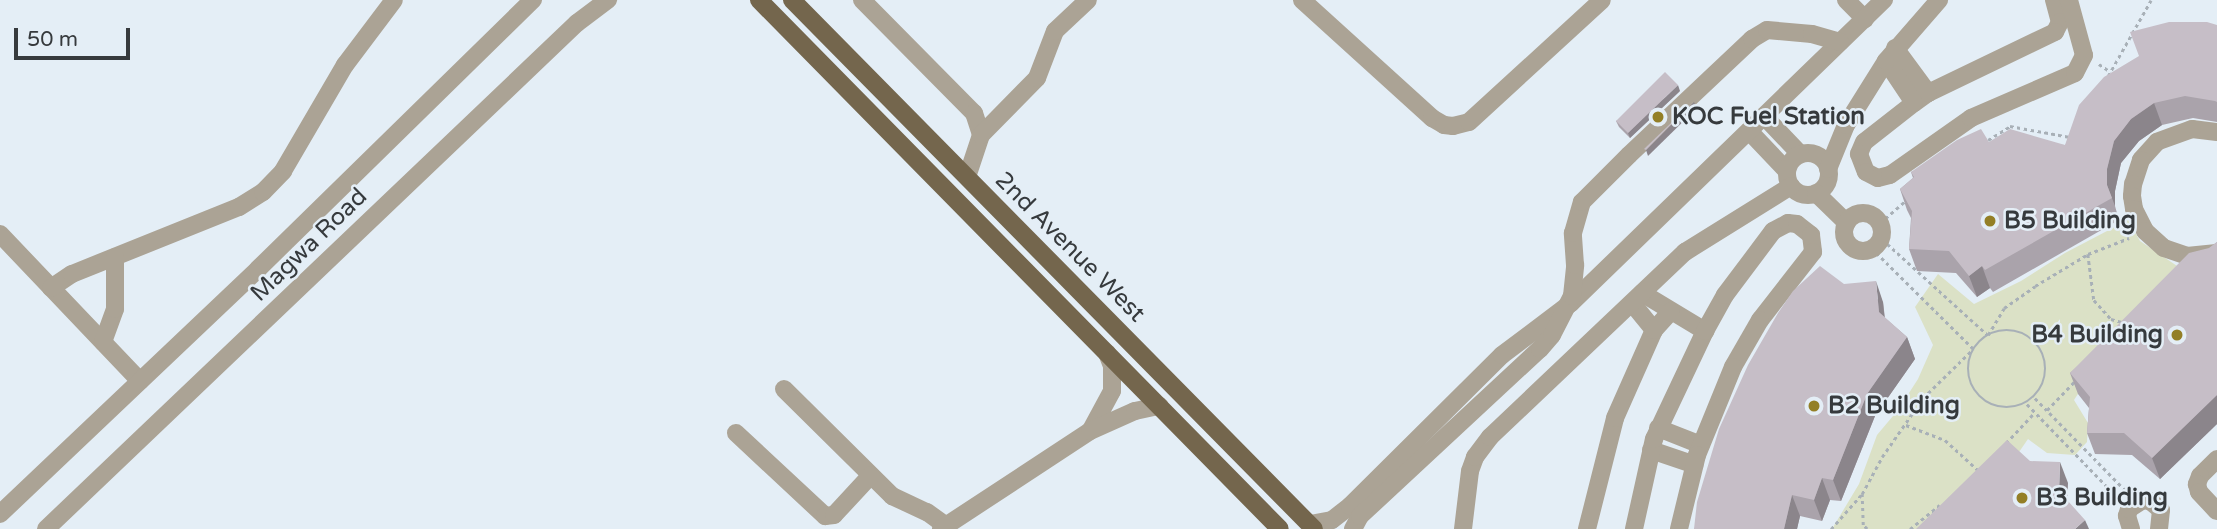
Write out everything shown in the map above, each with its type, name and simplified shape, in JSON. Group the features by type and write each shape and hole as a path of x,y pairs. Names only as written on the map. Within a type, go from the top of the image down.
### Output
{"main road":[{"name":"2nd Avenue West","path":"759,0 1280,529"},
{"name":"2nd Avenue West","path":"792,0 1312,527"}],"street":[{"name":"Magwa Road","path":"0,514 533,0"},
{"name":"Magwa Road","path":"46,529 577,23 608,0"},
{"path":"862,0 969,107 978,120 981,135"},
{"path":"967,177 981,135 1037,78 1055,31 1088,0"},
{"path":"1302,0 1432,118 1444,125 1453,126 1469,122 1602,0"},
{"path":"1846,0 1865,19"},
{"path":"1354,517 1486,370 1518,341 1571,303 1884,0"},
{"path":"1749,131 1803,194 1823,182 1846,125 1891,54 1939,0"},
{"path":"2054,0 2060,18 2058,29 2052,35 1921,98 1864,142 1859,154 1866,172 1878,177 1891,175 1971,118 2075,74 2084,61 2069,0"},
{"path":"51,288 72,274 239,208 263,192 291,159 345,65 390,2"},
{"path":"2058,29 2072,32 2079,38"},
{"path":"1312,527 1332,520 1354,517 1540,349 1571,303 1576,265 1573,233 1582,202 1752,39 1767,30 1812,34 1840,42"},
{"path":"1891,54 1921,98"},
{"path":"1764,116 1808,154 1823,182 1851,219"},
{"path":"1463,529 1470,471 1481,448 1685,252 1789,179 1791,161 1808,154 1846,125"},
{"path":"2217,132 2192,129 2168,135 2141,160 2132,196 2145,231 2154,241 2175,253 2200,257 2217,253"},
{"path":"1869,214 1878,237 1853,248 1844,237 1851,219 1869,214"},
{"path":"1634,529 1658,428 1725,295 1773,231 1788,223 1805,228 1814,243 1810,260 1760,320 1740,355 1701,445 1679,529"},
{"path":"0,234 140,381"},
{"path":"103,342 116,309 115,257"},
{"path":"1637,298 1671,311 1705,331"},
{"path":"1637,298 1654,330"},
{"path":"1587,529 1615,418 1654,330 1671,311"},
{"path":"1090,431 1112,391 1112,366 1107,353"},
{"path":"1486,370 1500,385"},
{"path":"784,389 900,502 927,512 944,527 1090,431 1135,411 1159,406"},
{"path":"1658,428 1701,445"},
{"path":"736,433 825,516 834,515 871,475"},
{"path":"1651,450 1695,465"},
{"path":"2217,459 2200,476 2197,484 2199,492 2217,511"},
{"path":"2131,529 2127,516 2133,505 2150,501 2161,510 2162,528"}],"path":[{"path":"2105,81 2151,0"},
{"path":"1980,146 2010,126 2073,137"},
{"path":"1878,237 1910,196"},
{"path":"1830,529 1862,494 1923,398 1988,335 2004,309 2088,254 2145,231"},
{"path":"1878,237 1988,335"},
{"path":"1878,237 1973,349"},
{"path":"2088,254 2094,300 2111,319 2129,323"},
{"path":"1973,349 1969,359 1969,379 1979,397 1997,407 2017,408 2035,398 2045,380 2047,370 2042,350 2027,335 2018,331 2007,330 1988,335"},
{"path":"2047,410 2083,372"},
{"path":"2035,398 2133,505"},
{"path":"2027,404 2133,505"},
{"path":"2007,443 2035,412"},
{"path":"1905,425 1935,435 1953,445 1979,471 1970,479"},
{"path":"1862,494 1863,525 1867,529"},
{"path":"1910,529 1942,504"},
{"path":"1859,529 1863,525"}],"green space":[{"path":"2128,220 2140,241 2189,274 2095,368 2074,400 2088,423 2087,442 2075,455 2047,453 2028,439 2019,452 1929,529 1832,529 1859,484 1877,435 1898,410 1918,379 1933,345 1915,307 1938,274 1974,304 2021,281 2065,253"}],"building":[{"path":"2169,22 2207,22 2217,25 2217,102 2185,96 2154,103 2131,119 2114,141 2107,169 2107,185 2112,198 1985,270 1982,266 1969,276 1949,251 1909,249 1912,211 1900,189 1914,177 1911,172 1957,140 1981,129 1989,142 2010,129 2065,145 2079,105 2104,77 2139,56 2130,32"},
{"path":"1665,72 1678,85 1628,133 1616,121"},
{"path":"1694,101 1646,150 1644,149"},
{"name":"B4 Building","path":"2217,242 2217,395 2152,458 2124,433 2087,433 2090,397 2070,373 2189,253 2209,248"},
{"name":"B2 Building","path":"1820,266 1844,284 1876,281 1879,312 1907,337 1867,394 1833,480 1822,478 1814,500 1792,495 1784,529 1694,529 1697,502 1719,429 1748,365 1793,291"},
{"name":"B3 Building","path":"2007,440 2030,461 2060,462 2059,491 2085,520 2075,529 1916,529"}],"place":[{"name":"KOC Fuel Station","path":"1658,117"},
{"name":"B5 Building","path":"1990,221"},
{"name":"B4 Building","path":"2177,335"},
{"name":"B2 Building","path":"1814,406"},
{"name":"B3 Building","path":"2022,498"}]}
